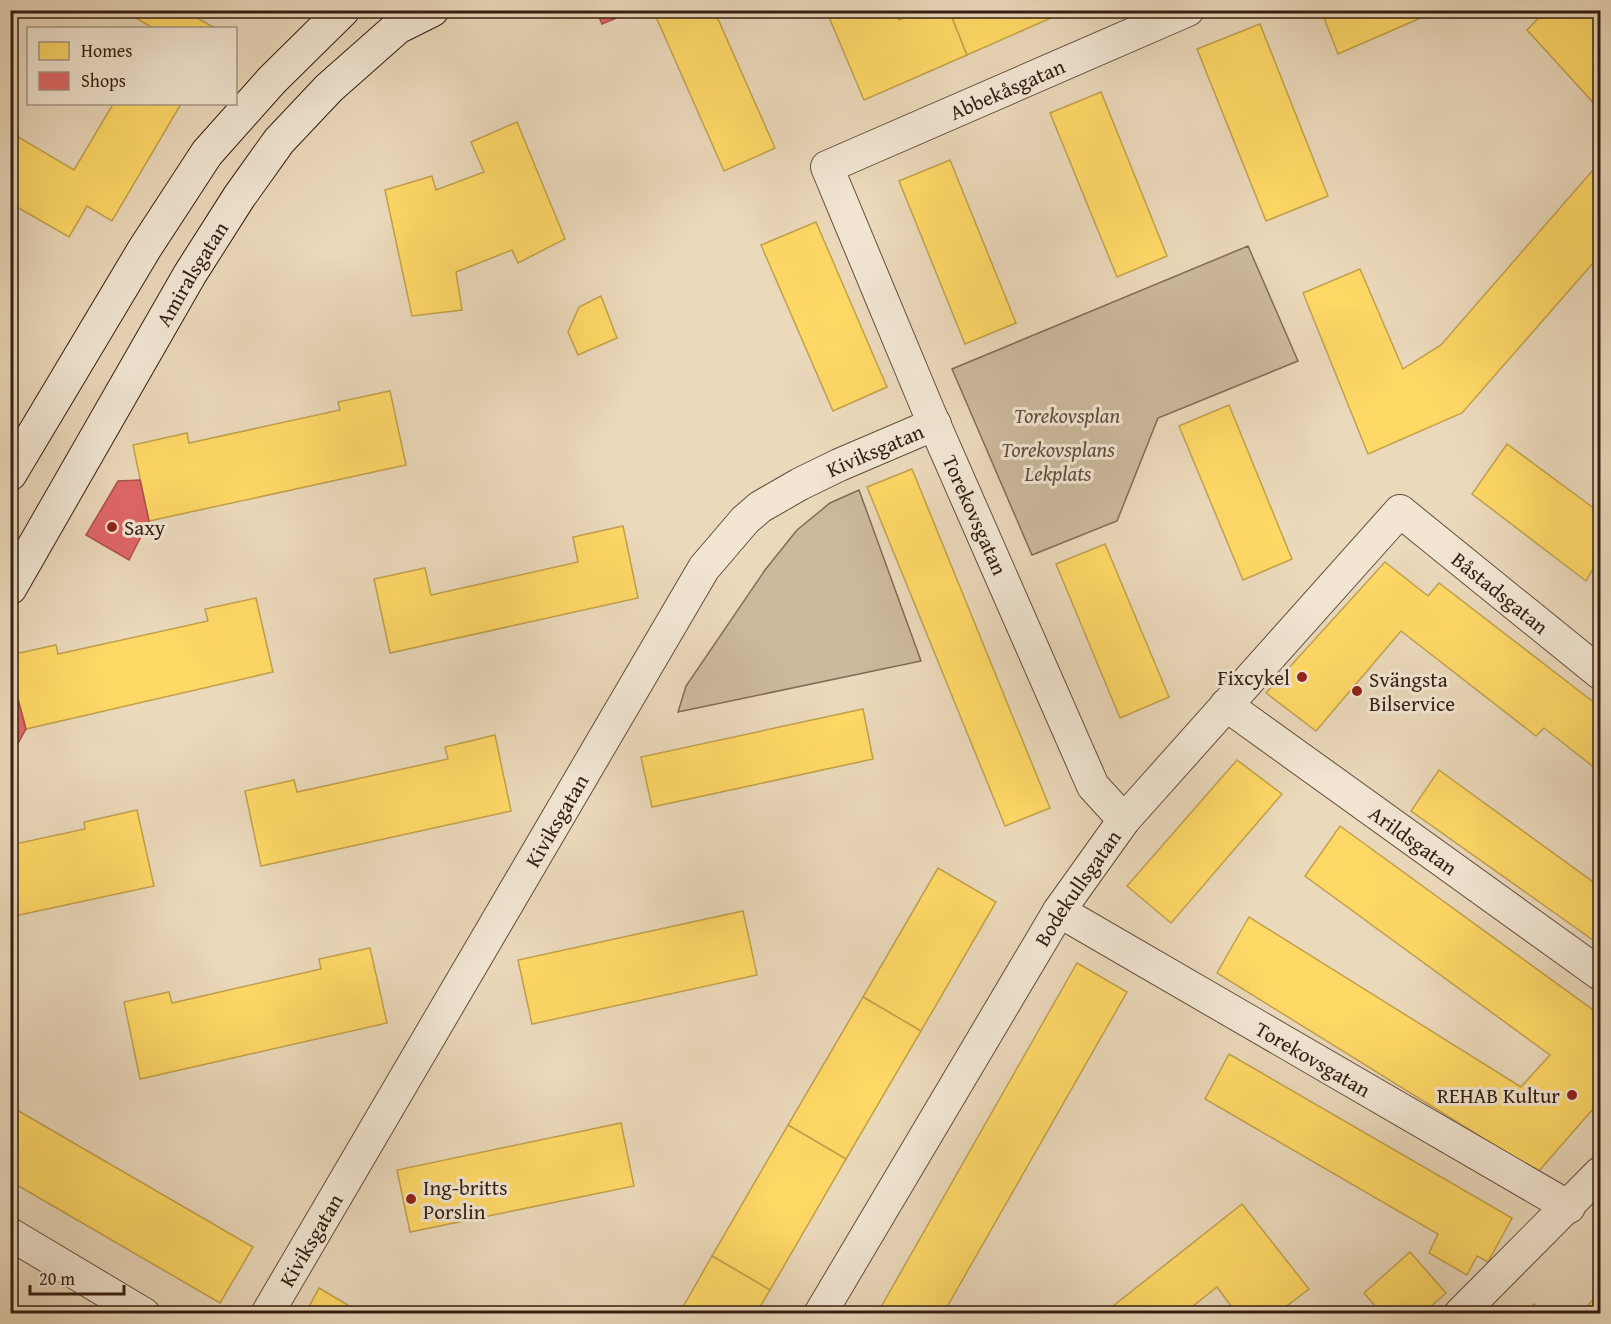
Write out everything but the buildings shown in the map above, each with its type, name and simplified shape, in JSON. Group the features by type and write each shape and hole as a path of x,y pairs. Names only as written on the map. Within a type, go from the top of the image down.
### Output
{"main road":[{"path":"10,474 145,248 207,153 272,80 343,10"},
{"name":"Amiralsgatan","path":"10,588 190,274 239,197 279,141 329,88 398,27 432,10"}],"street":[{"name":"Abbekåsgatan","path":"827,167 1188,10"},
{"name":"Torekovsgatan","path":"827,167 935,424 1093,786 1124,820"},
{"name":"Kiviksgatan","path":"267,1314 704,568 745,520 760,507 810,479 935,424"},
{"name":"Bodekullsgatan","path":"820,1314 1059,910 1124,820 1400,511"},
{"name":"Båstadsgatan","path":"1400,511 1600,673"},
{"name":"Arildsgatan","path":"1226,705 1600,974"},
{"name":"Torekovsgatan","path":"1059,910 1569,1207"},
{"path":"1460,1314 1569,1207 1600,1173"},
{"path":"10,1234 144,1314"}],"green space":[{"name":"Torekovsplan","path":"1248,246 1298,361 1158,418 1117,521 1032,555 952,369"},
{"path":"859,490 921,661 678,712 686,686 765,570 797,530 830,503"}],"place":[{"name":"Saxy","path":"112,527"},
{"name":"Fixcykel","path":"1302,677"},
{"name":"Svängsta Bilservice","path":"1357,691"},
{"name":"REHAB Kultur","path":"1572,1095"},
{"name":"Ing-britts Porslin","path":"411,1199"}],"park label":[{"name":"Torekovsplans Lekplats","path":"1058,461"}]}
